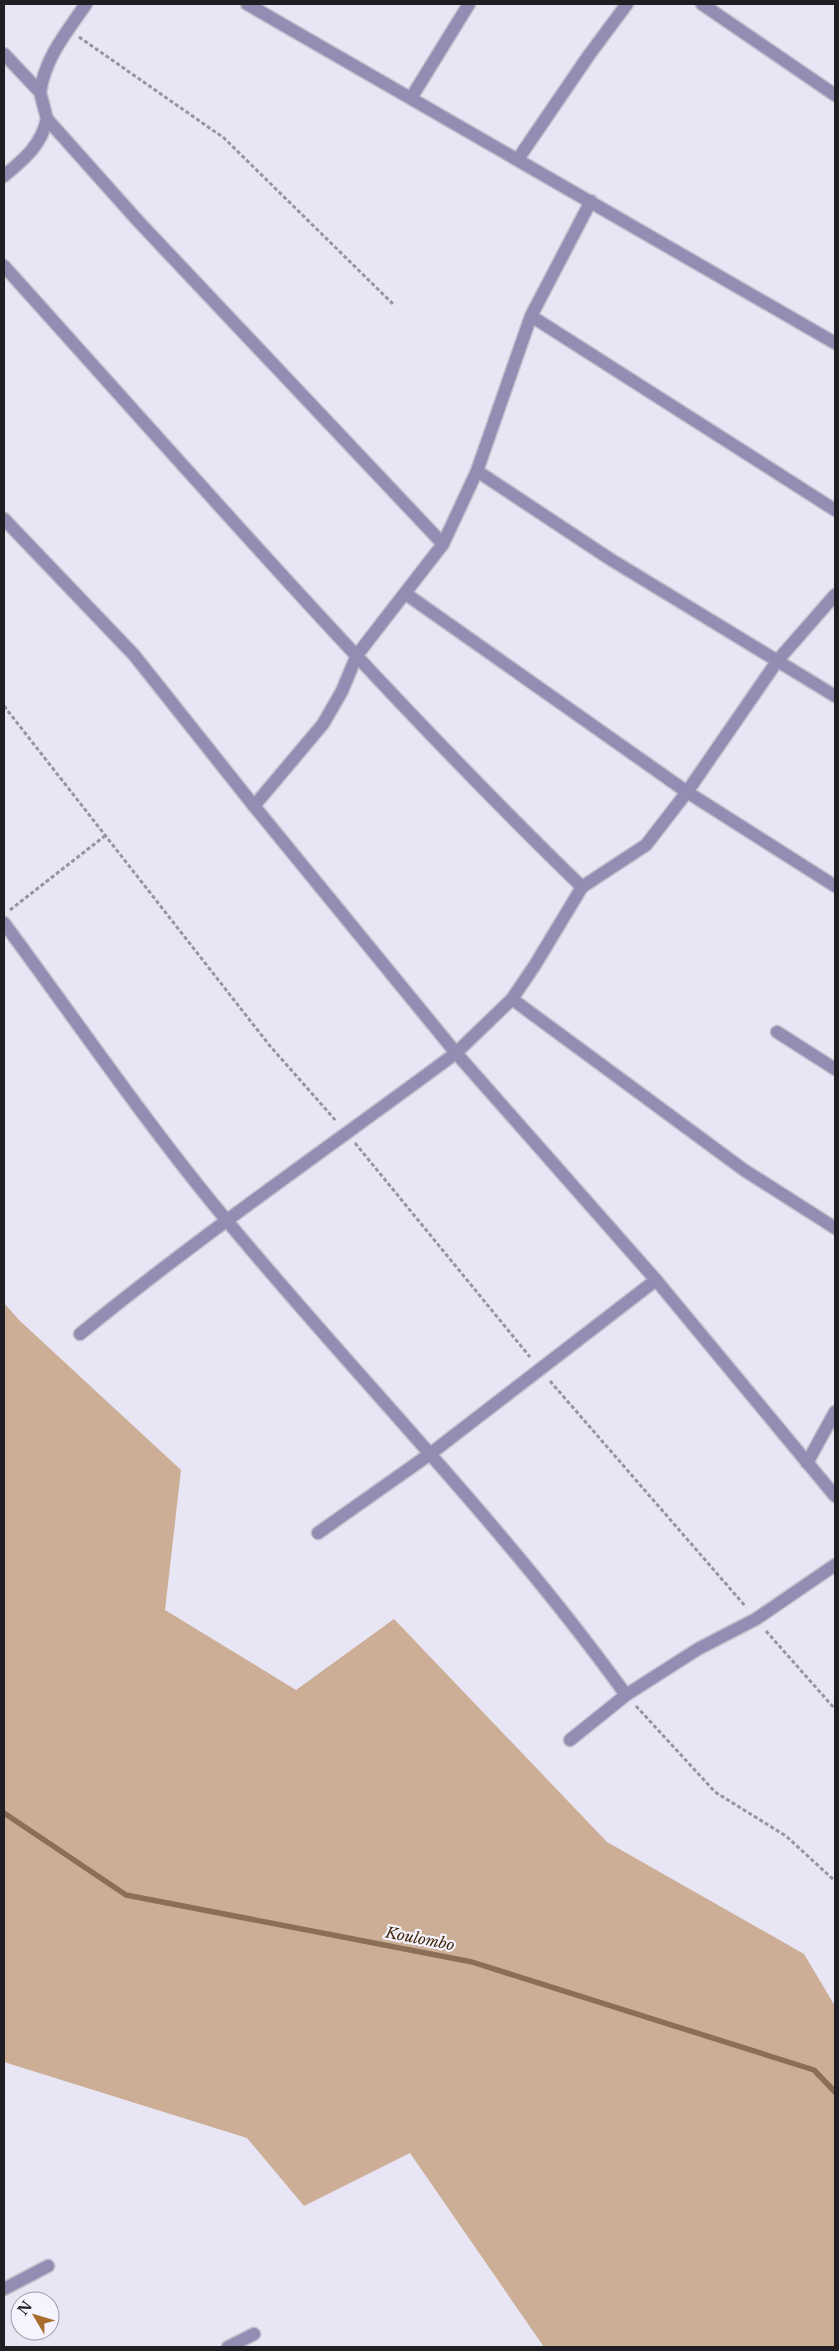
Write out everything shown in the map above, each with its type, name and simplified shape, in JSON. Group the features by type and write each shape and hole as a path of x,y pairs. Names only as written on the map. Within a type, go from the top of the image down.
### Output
{"street":[{"path":"4,176 34,150 44,133 47,119 40,92 44,71 51,54 86,4"},
{"path":"248,4 835,342"},
{"path":"411,98 469,4"},
{"path":"518,159 589,55 627,4"},
{"path":"702,4 835,95"},
{"path":"4,54 40,92"},
{"path":"47,119 138,221 443,544"},
{"path":"254,806 323,724 342,691 357,655 443,544 477,471 531,316 591,201"},
{"path":"4,266 280,574 487,795 582,887"},
{"path":"531,316 835,510"},
{"path":"477,471 610,559 835,696"},
{"path":"4,519 134,654 254,806 456,1053 656,1280 835,1496"},
{"path":"406,594 687,792 835,886"},
{"path":"80,1334 128,1294 226,1220 347,1134 456,1053 512,999 582,887 646,845 687,792 778,660 835,595"},
{"path":"4,923 118,1081 226,1220 341,1355 430,1454 569,1619 626,1695"},
{"path":"512,999 744,1170 835,1228"},
{"path":"777,1032 835,1068"},
{"path":"318,1533 430,1454 656,1280"},
{"path":"807,1463 835,1412"},
{"path":"570,1740 626,1695 698,1650 756,1619 835,1565"},
{"path":"4,2289 48,2266"},
{"path":"228,2347 254,2334"}],"path":[{"path":"68,30 224,138 393,304"},
{"path":"4,706 270,1046 347,1134 540,1369 835,1709"},
{"path":"4,915 106,835"},
{"path":"626,1695 716,1792 786,1836 835,1882"}],"shaded area":[{"path":"4,1303 19,1320 181,1470 165,1610 296,1690 394,1619 607,1842 804,1954 835,2006 835,2347 544,2347 410,2153 304,2206 247,2138 4,2062"}],"waterway":[{"name":"Koulombo","path":"4,1813 126,1895 472,1962 814,2070 835,2092"}]}
